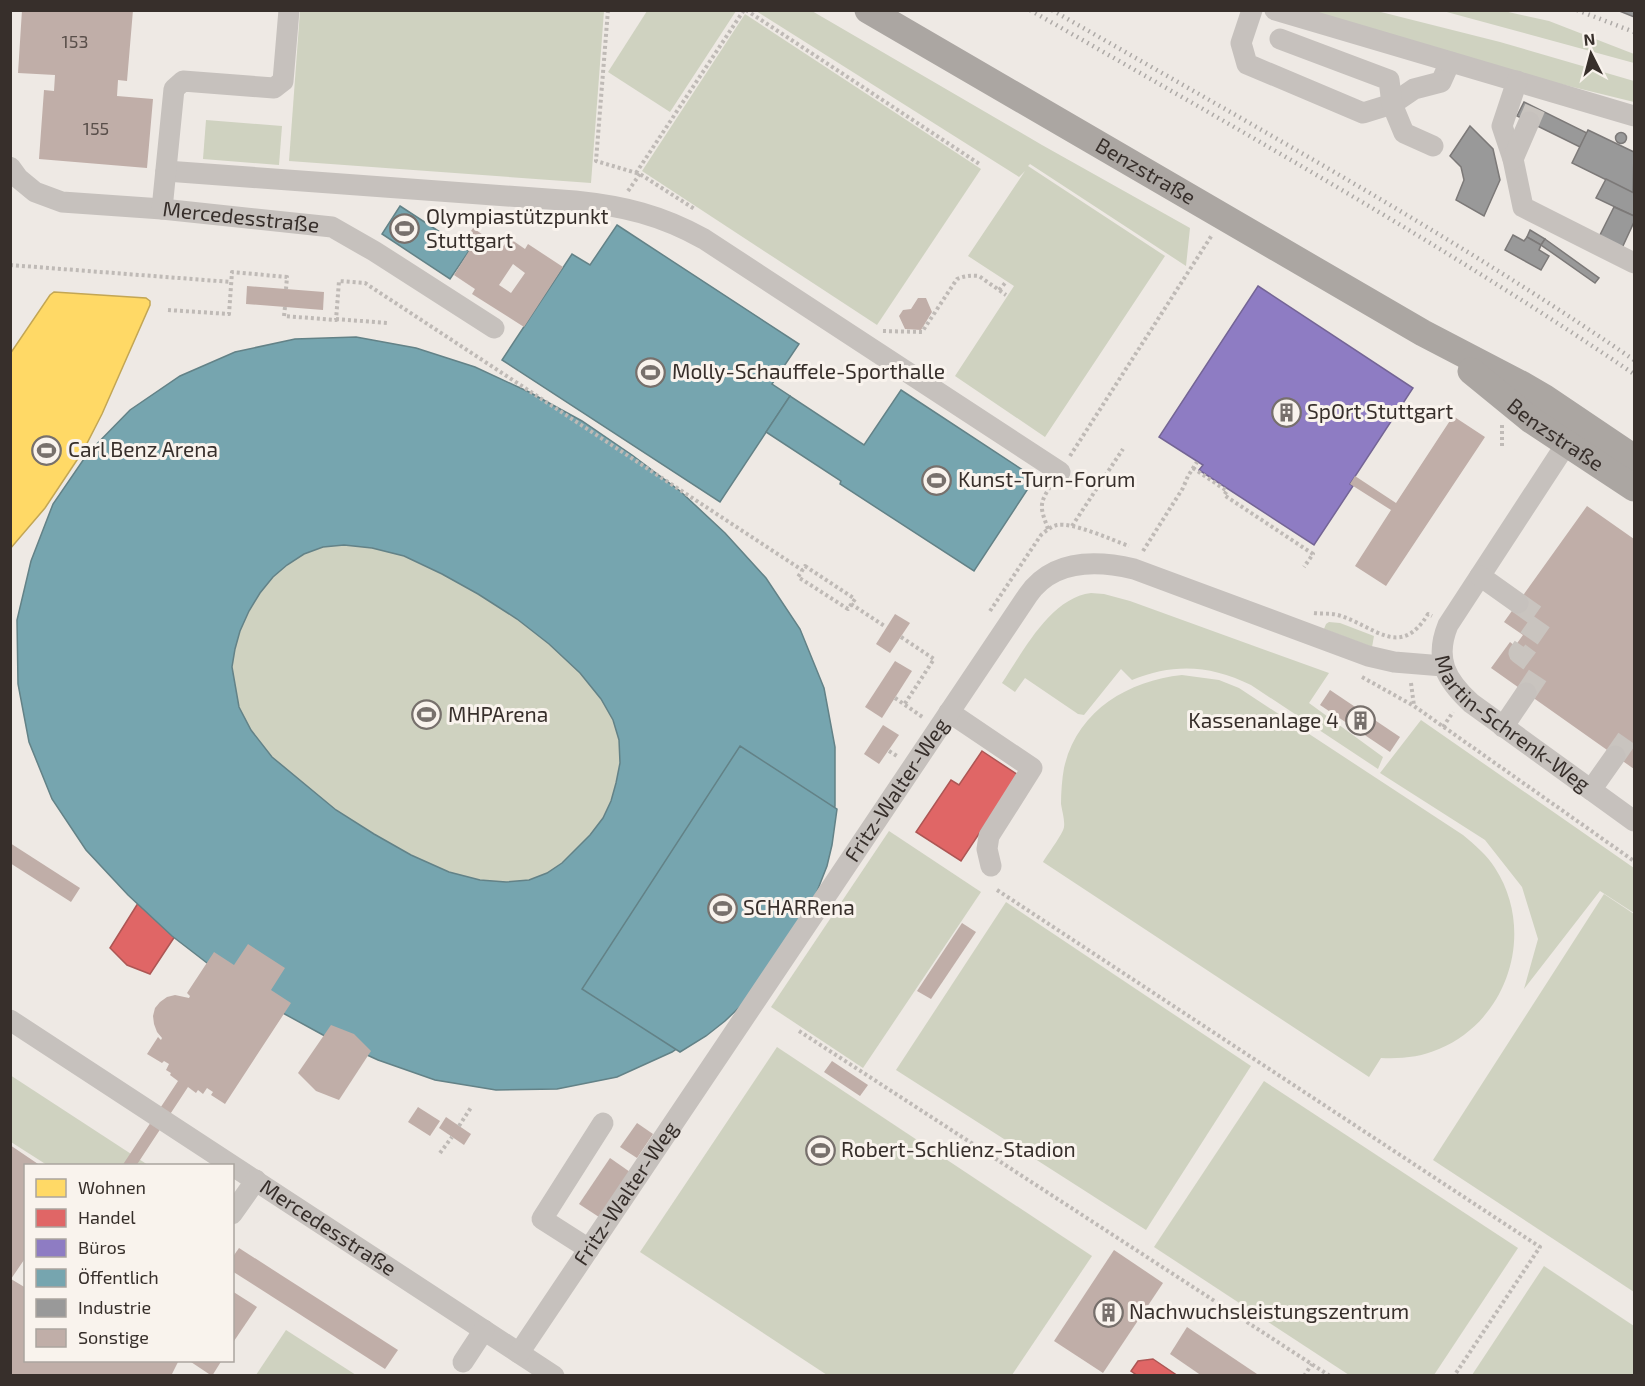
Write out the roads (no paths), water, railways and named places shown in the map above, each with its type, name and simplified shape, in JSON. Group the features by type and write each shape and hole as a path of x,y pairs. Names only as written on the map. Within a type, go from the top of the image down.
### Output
{"main road":[{"name":"Benzstraße","path":"868,10 1422,333 1531,420 1574,433 1635,458"},
{"name":"Benzstraße","path":"1574,433 1635,488"}],"street":[{"path":"162,209 174,89 183,81 274,88 283,81 289,10"},
{"path":"1252,10 1241,43 1247,64 1363,113 1392,104 1414,89 1441,82 1450,62"},
{"path":"1275,10 1516,81 1536,106 1635,116"},
{"path":"1280,39 1389,80 1392,104 1404,133 1433,146"},
{"path":"1516,81 1502,126 1513,159 1523,207 1635,263"},
{"path":"1513,159 1536,106"},
{"path":"10,154 11,168"},
{"name":"Mercedesstraße","path":"11,168 18,178 35,192 62,202 162,209 332,227 374,251 494,328"},
{"path":"166,171 575,201 618,206 665,220 693,234 1060,472"},
{"name":"Martin-Schrenk-Weg","path":"1574,433 1448,626 1441,645 1443,666 1451,683 1471,703 1635,821"},
{"name":"Fritz-Walter-Weg","path":"519,1353 1041,579 1063,568 1086,563 1116,565 1134,569 1368,656 1394,662 1443,666"},
{"path":"1480,576 1518,603"},
{"path":"1503,727 1526,693"},
{"path":"944,720 1032,768 989,836 987,849 991,866"},
{"path":"1591,790 1615,756"},
{"name":"Mercedesstraße","path":"10,1020 231,1164"},
{"path":"589,1250 542,1219 603,1123"},
{"name":"Mercedesstraße","path":"234,1166 554,1376"},
{"path":"234,1211 256,1180"},
{"path":"463,1362 484,1330"}],"tunnel":[{"path":"1529,122 1535,108"},
{"path":"1518,603 1542,620 1519,653 1531,662"},
{"path":"1526,693 1542,669"},
{"path":"1615,756 1631,733"}],"railway":[{"path":"1030,10 1411,232 1561,325 1634,374"},
{"path":"1052,10 1420,223 1564,313 1634,360"},
{"path":"1577,10 1634,32"}],"place":[{"name":"Olympiastützpunkt Stuttgart","path":"405,229"},
{"name":"Molly-Schauffele-Sporthalle","path":"651,372"},
{"name":"SpOrt Stuttgart","path":"1286,412"},
{"name":"Carl Benz Arena","path":"47,450"},
{"name":"Kunst-Turn-Forum","path":"937,480"},
{"name":"MHPArena","path":"427,715"},
{"name":"Kassenanlage 4","path":"1360,721"},
{"name":"SCHARRena","path":"722,908"},
{"name":"Robert-Schlienz-Stadion","path":"820,1150"},
{"name":"Nachwuchsleistungszentrum","path":"1108,1312"}]}
